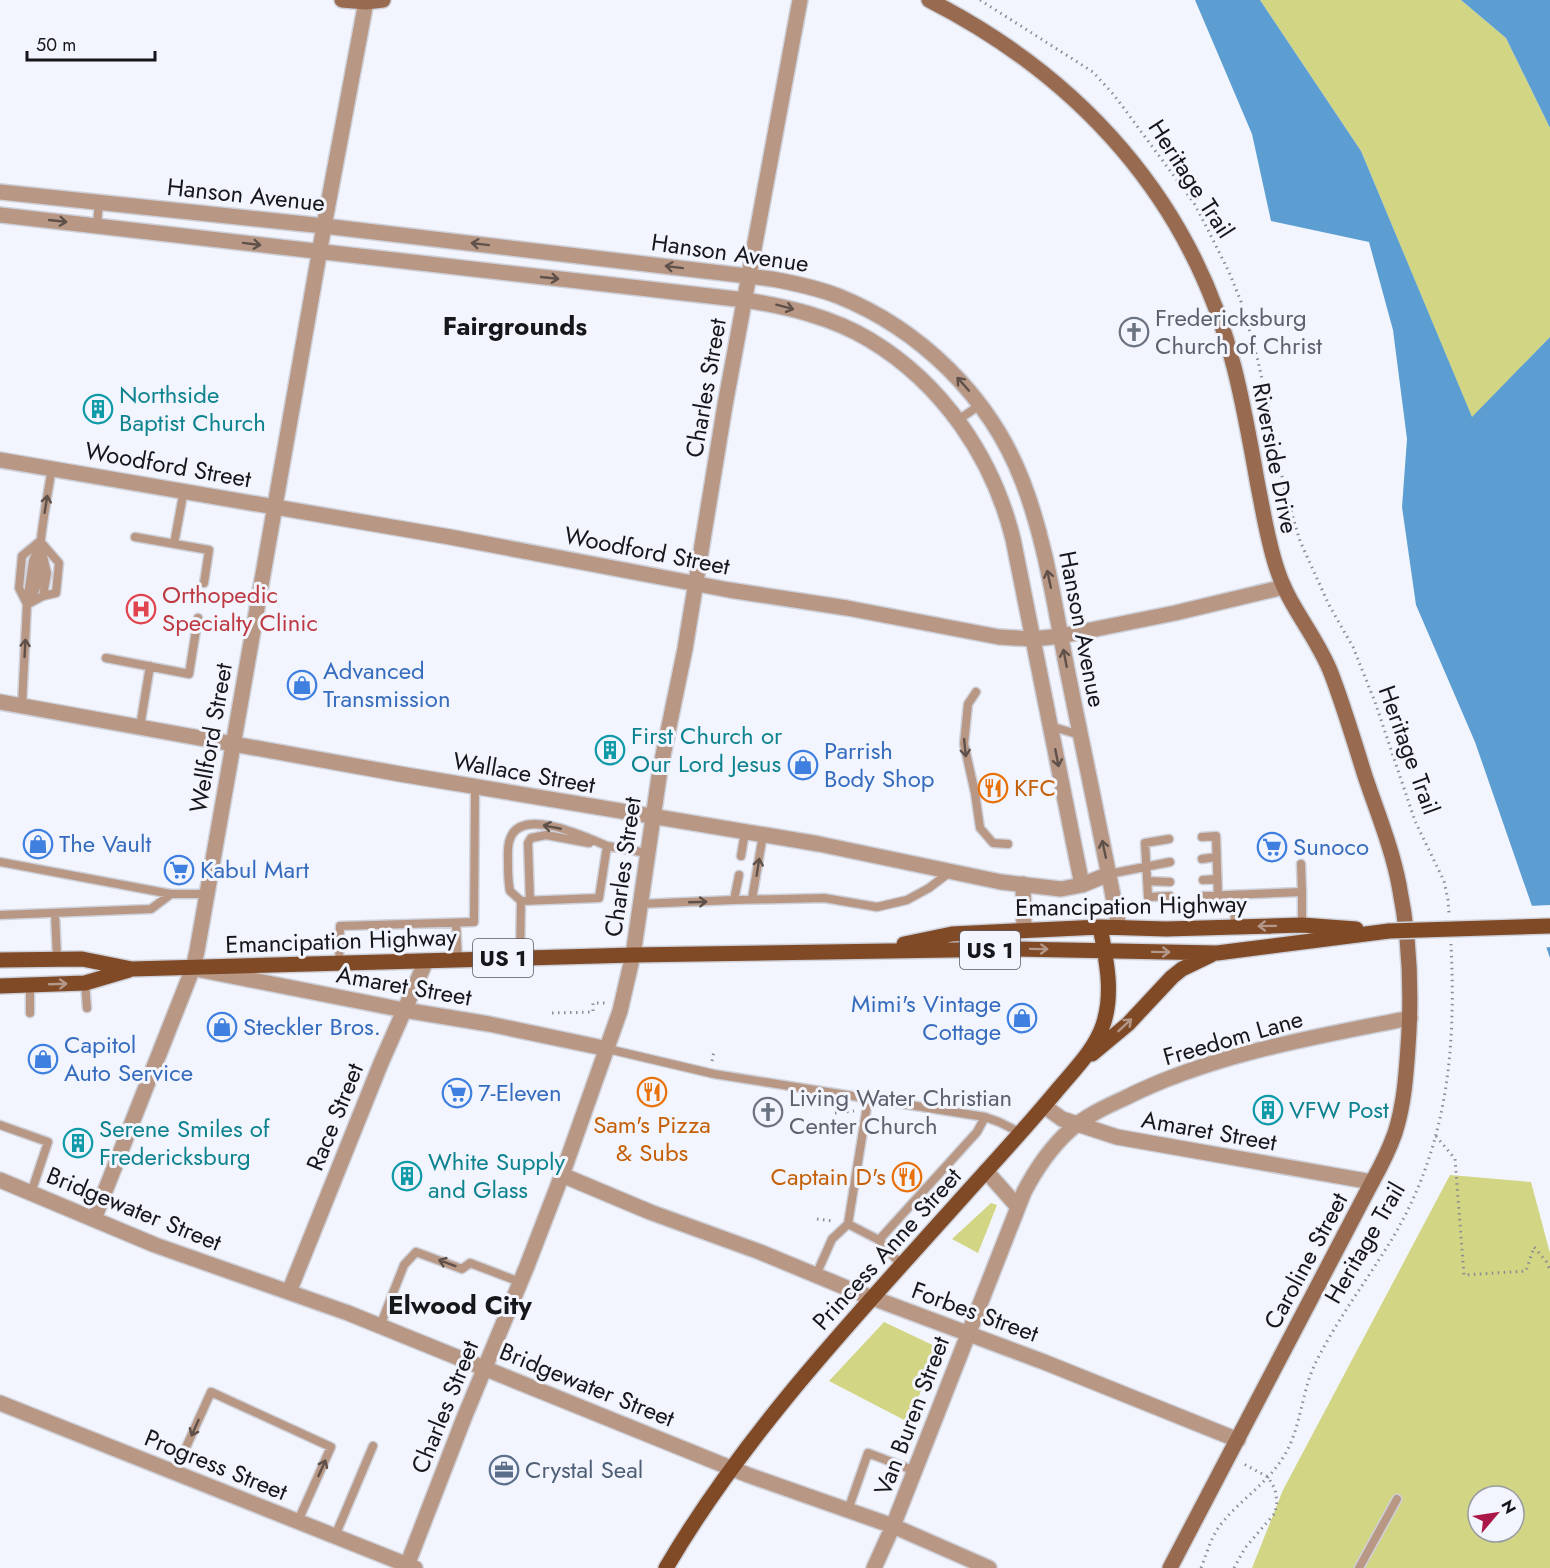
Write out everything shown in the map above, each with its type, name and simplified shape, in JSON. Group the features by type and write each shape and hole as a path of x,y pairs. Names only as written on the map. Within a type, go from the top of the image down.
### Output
{"main road":[{"name":"Emancipation Highway","path":"875,952 952,934 1100,927 1166,929 1302,925 1389,931 1550,927"},
{"path":"1100,927 1105,951"},
{"name":"Emancipation Highway","path":"0,960 82,959 132,969 633,955 1014,949 1216,953 1389,931"},
{"name":"Princess Anne Street","path":"666,1568 731,1467 785,1400 1081,1063 1103,1026 1108,1006 1109,989 1105,951"},
{"path":"1081,1063 1128,1024 1172,977 1189,965 1216,953"},
{"name":"Emancipation Highway","path":"0,986 85,983 132,969"}],"street":[{"path":"342,0 366,2 383,0"},
{"name":"Charles Street","path":"409,1567 484,1368 562,1176 608,1049 622,1002 633,955 660,770 696,584 749,276 800,0"},
{"name":"Riverside Drive","path":"929,0 961,16 1001,41 1040,70 1106,130 1139,168 1190,249 1225,332 1247,425 1268,538 1284,587 1330,670 1347,718 1399,883 1410,953"},
{"name":"Wellford Street","path":"94,1219 192,968 366,2"},
{"name":"Hanson Avenue","path":"0,192 324,226 779,280 824,291 855,303 883,318 924,347 954,374 980,405 1006,446 1030,501 1042,545 1119,927"},
{"name":"Hanson Avenue","path":"0,215 745,300 779,306 822,318 870,340 918,377 958,420 981,454 1002,501 1013,539 1082,885"},
{"name":"Woodford Street","path":"0,460 450,537 696,584 847,608 999,637 1033,639 1061,636 1284,587"},
{"name":"Wallace Street","path":"0,702 475,787 819,844 951,872 1023,884 1061,889 1082,885 1109,874"},
{"path":"1023,884 1024,930"},
{"name":"Caroline Street","path":"1170,1568 1386,1155 1403,1100 1410,1018 1410,953"},
{"name":"Race Street","path":"289,1292 426,961"},
{"name":"Amaret Street","path":"192,968 608,1049"},
{"name":"Freedom Lane","path":"1077,1124 1137,1092 1221,1060 1410,1018"},
{"name":"Amaret Street","path":"1044,1106 1062,1119 1117,1137 1372,1182"},
{"name":"Van Buren Street","path":"874,1568 893,1527 1018,1207 1034,1173 1050,1150 1077,1124"},
{"path":"986,1172 1018,1207"},
{"name":"Forbes Street","path":"562,1176 650,1212 1044,1362 1238,1440"},
{"name":"Bridgewater Street","path":"0,1180 154,1245 380,1326 731,1467 893,1527 989,1568"},
{"name":"Progress Street","path":"0,1403 409,1567"}],"lane":[{"path":"97,225 99,202"},
{"path":"958,420 980,405"},
{"path":"27,604 37,591 40,541 52,468"},
{"path":"174,544 184,490"},
{"path":"135,537 209,550 204,583"},
{"path":"40,541 47,573 43,596"},
{"path":"27,604 43,596 56,593 59,563 40,541"},
{"path":"22,706 27,604 19,588 22,556 40,541"},
{"path":"106,658 189,674 198,618"},
{"path":"140,727 150,666"},
{"path":"976,692 968,704 963,744 975,793 980,828 993,843 1008,844"},
{"path":"1050,726 1080,735"},
{"path":"339,964 340,926 474,922 475,787"},
{"path":"534,823 569,830 607,846 599,898 525,901 510,891 508,852 510,838 520,826 534,823"},
{"path":"741,856 745,832"},
{"path":"519,958 528,843 531,837 546,835 647,854"},
{"path":"752,899 763,835"},
{"path":"1202,837 1216,836 1218,896"},
{"path":"1169,839 1145,843 1148,897 1170,896"},
{"path":"1202,859 1216,858"},
{"path":"0,862 171,894 207,894"},
{"path":"1109,874 1170,862"},
{"path":"1301,864 1302,925"},
{"path":"639,904 824,898 877,907 907,900 951,872"},
{"path":"734,900 739,875"},
{"path":"1203,880 1217,879"},
{"path":"1147,881 1170,882"},
{"path":"1203,896 1302,892"},
{"path":"0,915 151,909 171,894"},
{"path":"1234,895 1235,927"},
{"path":"55,913 57,958"},
{"path":"456,923 458,960"},
{"path":"85,983 87,1008"},
{"path":"30,985 30,1013"},
{"path":"608,1049 714,1074 985,1117 1021,1133"},
{"path":"816,1275 832,1239 848,1224 868,1100"},
{"path":"879,1240 977,1132 985,1117"},
{"path":"0,1125 48,1142 32,1193"},
{"path":"848,1224 879,1240 902,1266"},
{"path":"380,1326 404,1265 416,1252 462,1269 470,1263 520,1282"},
{"path":"183,1454 211,1392 331,1447 297,1521"},
{"path":"335,1536 373,1446"},
{"path":"848,1510 868,1453 915,1471"},
{"path":"1359,1568 1396,1499"}],"path":[{"name":"Heritage Trail","path":"980,0 1093,72 1114,95 1194,203 1205,224 1242,304 1269,408 1284,487 1300,541 1324,594 1353,647 1375,702 1415,821 1444,881 1449,921"},
{"name":"Heritage Trail","path":"1201,1568 1221,1523 1268,1477 1284,1456 1296,1426 1301,1403 1316,1360 1395,1234 1423,1176 1436,1137 1447,1087 1452,1026 1450,941"},
{"path":"552,1013 593,1012 593,1003 622,1002"},
{"path":"712,1066 714,1051"},
{"path":"835,1113 867,1109"},
{"path":"1436,1137 1455,1159 1464,1275 1526,1271 1534,1247 1546,1261 1550,1270"},
{"path":"1234,1568 1245,1548 1275,1513 1277,1502 1275,1488 1268,1477 1241,1462"}],"green space":[{"path":"1260,0 1461,0 1506,38 1550,128 1550,337 1472,418 1361,151"},
{"path":"1450,1175 1531,1182 1550,1253 1550,1568 1252,1568 1283,1490"},
{"path":"991,1203 997,1205 978,1253 952,1239"},
{"path":"884,1322 939,1348 908,1422 829,1381"}],"water":[{"path":"1195,0 1260,0 1361,151 1472,417 1550,337 1550,958 1475,742 1416,605 1402,507 1407,439 1393,330 1369,242 1271,221 1252,134"},
{"path":"1461,0 1550,0 1550,128 1506,38"}],"pier":[{"path":"1550,905 1550,947 1543,948 1529,906"}],"place":[{"name":"Fredericksburg Church of Christ","path":"1134,332"},
{"name":"Northside Baptist Church","path":"98,409"},
{"name":"Orthopedic Specialty Clinic","path":"141,609"},
{"name":"Advanced Transmission","path":"302,685"},
{"name":"First Church or Our Lord Jesus","path":"610,750"},
{"name":"Parrish Body Shop","path":"803,765"},
{"name":"KFC","path":"993,788"},
{"name":"The Vault","path":"38,844"},
{"name":"Sunoco","path":"1272,847"},
{"name":"Kabul Mart","path":"179,870"},
{"name":"Mimi's Vintage Cottage","path":"1022,1018"},
{"name":"Steckler Bros.","path":"222,1027"},
{"name":"Capitol Auto Service","path":"43,1059"},
{"name":"Sam's Pizza & Subs","path":"652,1092"},
{"name":"7-Eleven","path":"457,1093"},
{"name":"VFW Post","path":"1268,1110"},
{"name":"Living Water Christian Center Church","path":"768,1112"},
{"name":"Serene Smiles of Fredericksburg","path":"78,1143"},
{"name":"White Supply and Glass","path":"407,1176"},
{"name":"Captain D's","path":"907,1177"},
{"name":"Crystal Seal","path":"504,1470"}],"district":[{"name":"Fairgrounds","path":"515,326"},
{"name":"Elwood City","path":"460,1305"}]}
